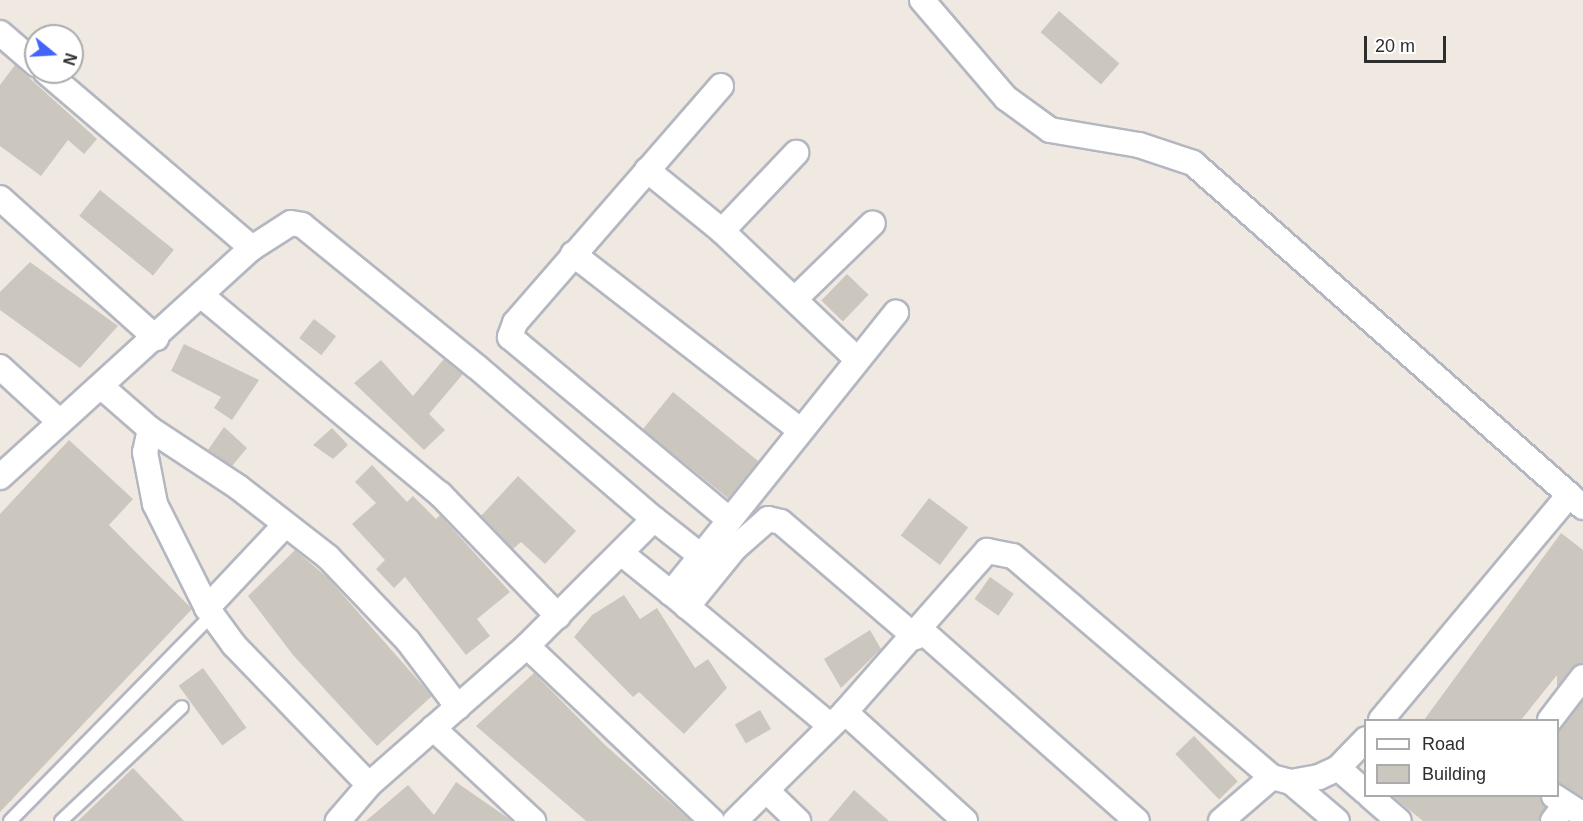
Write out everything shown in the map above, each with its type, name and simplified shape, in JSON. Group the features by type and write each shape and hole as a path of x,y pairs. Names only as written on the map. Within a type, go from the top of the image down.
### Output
{"street":[{"path":"922,0 1006,98 1050,130 1139,145 1193,163 1575,502 1382,719"},
{"path":"0,33 24,54"},
{"path":"60,84 252,248"},
{"path":"721,86 515,323 512,342 730,520"},
{"path":"722,231 796,153"},
{"path":"647,170 722,231 796,298 856,358"},
{"path":"0,198 156,338"},
{"path":"0,477 59,421 103,388 252,248 291,223 302,225 709,563"},
{"path":"796,298 873,224"},
{"path":"573,254 799,429"},
{"path":"202,296 440,494 558,616"},
{"path":"679,600 709,563 730,520 799,429 856,358 896,313"},
{"path":"0,367 59,421"},
{"path":"103,388 150,429 238,487 354,582 458,707"},
{"path":"150,429 145,452 155,504 209,612 369,785"},
{"path":"341,820 369,785 527,646 654,519"},
{"path":"709,563 768,519 782,522 918,634 1137,821"},
{"path":"209,612 284,526"},
{"path":"735,821 768,792 918,634 976,559 987,551 1013,556 1281,780 1337,821"},
{"path":"621,553 679,600 837,718 965,821"},
{"path":"527,646 712,821"},
{"path":"1551,719 1583,677"},
{"path":"434,728 533,821"},
{"path":"1221,821 1281,780 1338,768 1364,739"},
{"path":"1338,768 1364,791"},
{"path":"768,792 798,821"},
{"path":"1372,797 1399,821"}],"lane":[{"path":"10,821 209,612"},
{"path":"62,821 182,706"}],"building":[{"path":"1059,11 1119,63 1101,85 1041,32"},
{"path":"15,65 24,73 24,84 36,84 97,139 84,154 68,140 41,176 0,146 0,85"},
{"path":"100,190 174,250 153,275 79,216"},
{"path":"30,262 118,326 80,368 0,310 0,292"},
{"path":"847,274 869,295 843,321 821,301"},
{"path":"314,319 336,336 321,355 299,338"},
{"path":"184,344 259,380 232,420 214,408 221,397 171,371"},
{"path":"444,359 463,374 429,414 445,430 424,450 354,383 381,360 413,396"},
{"path":"673,392 758,461 728,499 643,429"},
{"path":"224,427 247,448 232,466 208,450"},
{"path":"332,428 348,445 333,459 313,445"},
{"path":"69,440 133,499 109,525 192,609 0,812 0,514"},
{"path":"372,465 407,502 413,496 436,519 440,515 510,592 477,619 490,636 466,655 405,577 394,588 376,569 385,560 352,524 376,503 355,482"},
{"path":"518,476 576,531 545,564 521,542 513,549 481,516"},
{"path":"929,498 968,527 940,565 901,536"},
{"path":"1561,533 1583,550 1583,663 1557,687 1557,675 1522,719 1425,719"},
{"path":"295,550 328,578 432,696 377,746 293,655 248,596"},
{"path":"990,577 1014,594 998,616 975,599"},
{"path":"624,595 640,619 657,608 695,668 708,659 727,688 684,734 639,692 633,697 574,637 592,615"},
{"path":"870,630 881,649 841,688 824,659"},
{"path":"203,668 246,728 222,746 179,686"},
{"path":"534,673 605,745 691,821 586,821 476,726"},
{"path":"1583,700 1583,798 1559,784 1559,730"},
{"path":"760,710 771,729 746,744 735,724"},
{"path":"1194,736 1238,781 1219,799 1175,754"},
{"path":"133,768 184,821 78,821"},
{"path":"456,782 512,821 366,821 408,785 434,815"},
{"path":"854,790 889,821 828,821"},
{"path":"1393,797 1541,797 1546,807 1539,821 1423,821"}]}
